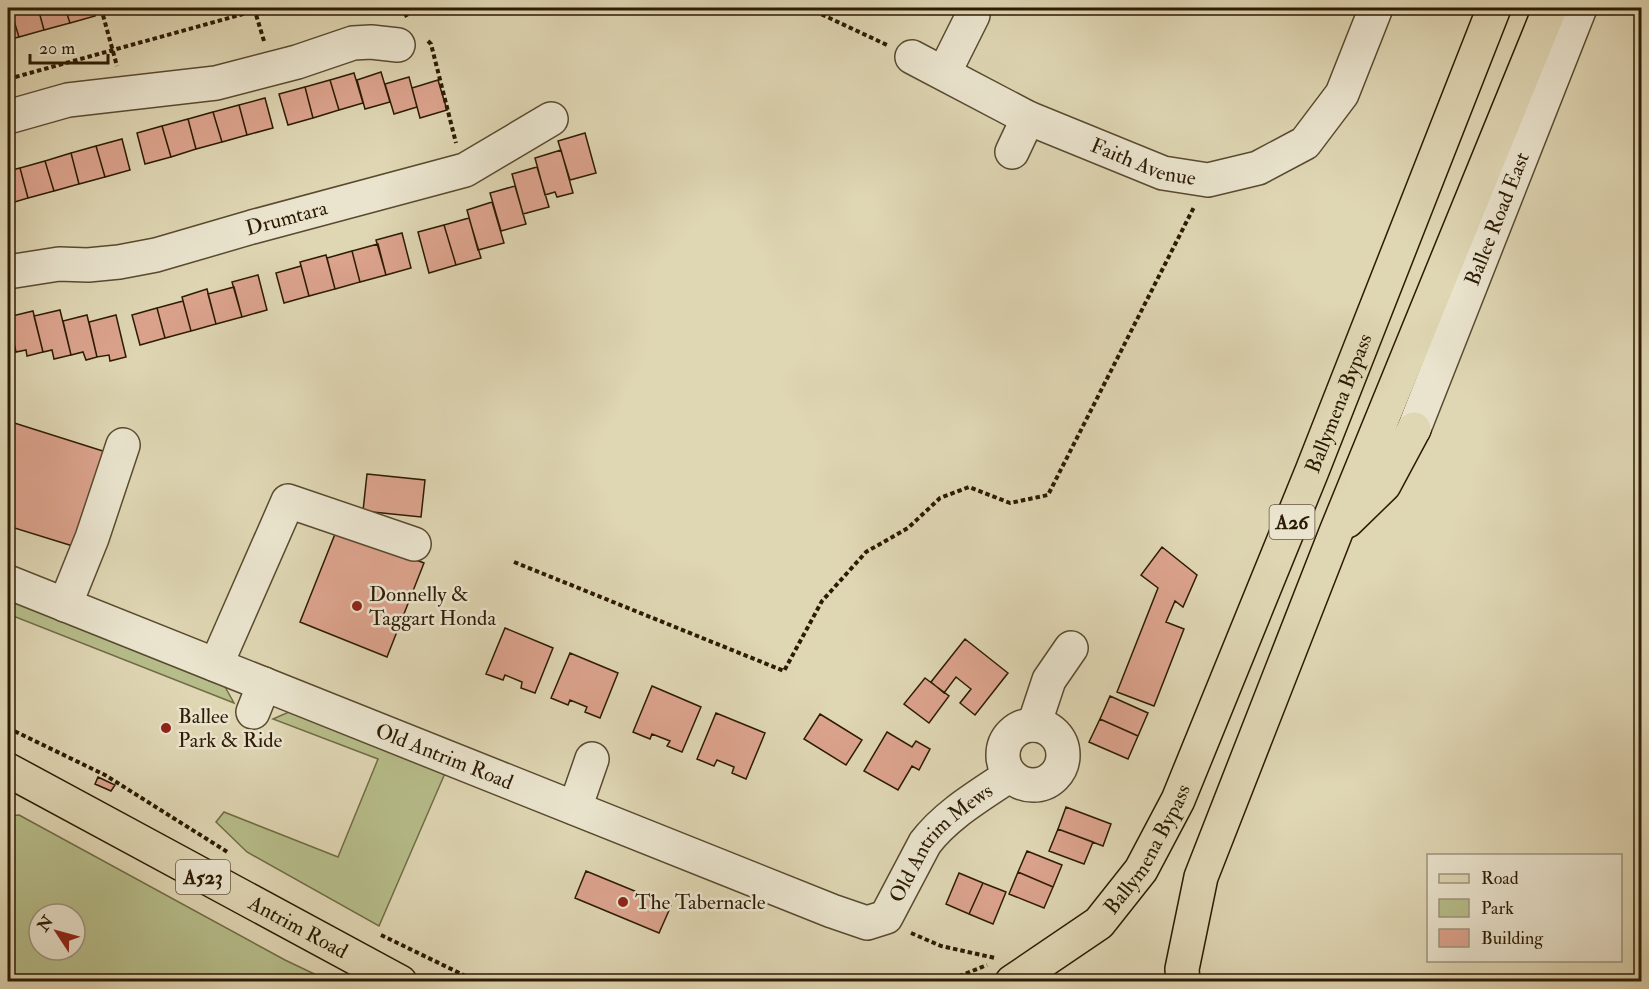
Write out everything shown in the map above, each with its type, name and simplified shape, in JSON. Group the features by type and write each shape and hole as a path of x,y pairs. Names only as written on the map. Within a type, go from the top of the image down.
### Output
{"main road":[{"name":"Ballymena Bypass","path":"1007,971 1099,923 1141,870 1178,800 1304,493 1494,8"},
{"name":"A26","path":"1183,981 1182,969 1201,877 1336,532 1550,8"},
{"path":"1336,532 1384,485 1414,429"},
{"name":"Antrim Road","path":"8,770 400,981"}],"street":[{"name":"Faith Avenue","path":"912,57 1028,118 1163,173 1208,180 1258,168 1305,142 1342,94 1376,8"},
{"name":"Ballee Road East","path":"1414,429 1580,8"},
{"path":"944,74 973,15"},
{"path":"8,117 68,100 216,83 297,62 353,43 398,45"},
{"path":"1012,152 1028,118"},
{"name":"Drumtara","path":"8,272 59,264 88,265 119,262 156,255 465,170 551,119"},
{"path":"65,605 92,538 123,445"},
{"path":"216,665 288,501 414,544"},
{"name":"Old Antrim Road","path":"8,582 216,665 259,698 575,808 832,911 867,923 881,919"},
{"path":"1034,725 1049,680 1071,648"},
{"name":"Old Antrim Mews","path":"1025,726 1044,727 1053,732 1059,740 1063,759 1054,776 1046,782 1027,785 1010,775 1003,757 1004,747 1009,738 1025,726"},
{"path":"575,808 592,759"},
{"name":"Old Antrim Mews","path":"881,919 886,917 893,906 925,843 932,834 958,811 1010,775"}],"path":[{"path":"101,8 115,61"},
{"path":"8,78 254,9 265,8"},
{"path":"402,8 404,14"},
{"path":"808,8 912,57"},
{"path":"431,44 458,149"},
{"path":"514,562 784,672 822,601 866,552 908,528 940,498 969,487 1010,503 1048,495 1208,180"},
{"path":"8,729 105,775 234,856"},
{"path":"881,919 941,946 1007,971"},
{"path":"378,934 478,981"},
{"path":"945,981 1007,971"}],"green space":[{"path":"8,599 224,685 234,703 8,614"},
{"path":"291,711 446,771 379,926 247,852 216,822 224,812 338,857 378,759 273,719"},
{"path":"19,815 285,960 329,981 8,981 8,816"}],"building":[{"path":"8,8 10,8 19,37 8,40"},
{"path":"10,8 38,8 44,30 19,37"},
{"path":"38,8 65,8 70,23 44,30"},
{"path":"65,8 93,8 95,16 70,23"},
{"path":"381,72 390,102 365,109 357,80"},
{"path":"354,73 363,103 339,110 330,80"},
{"path":"409,77 417,107 394,114 385,84"},
{"path":"330,80 339,110 313,118 305,87"},
{"path":"438,80 447,110 420,118 412,88"},
{"path":"305,87 313,118 288,125 279,94"},
{"path":"265,98 273,128 247,135 239,105"},
{"path":"239,105 247,135 222,142 213,112"},
{"path":"213,112 222,142 196,149 188,119"},
{"path":"188,119 196,149 171,157 162,126"},
{"path":"162,126 171,157 145,164 137,133"},
{"path":"585,133 596,173 570,180 558,141"},
{"path":"122,139 130,170 105,177 96,146"},
{"path":"96,146 105,177 79,184 71,153"},
{"path":"561,150 573,193 557,197 555,192 545,195 535,158"},
{"path":"71,153 79,184 54,191 45,161"},
{"path":"45,161 54,191 28,198 20,168"},
{"path":"537,167 549,207 523,214 512,174"},
{"path":"20,168 28,198 8,204 8,171"},
{"path":"515,186 526,224 501,231 490,193"},
{"path":"492,202 504,243 478,250 467,210"},
{"path":"469,218 481,258 456,265 444,225"},
{"path":"444,225 456,265 429,273 418,232"},
{"path":"402,233 411,268 386,275 376,240"},
{"path":"378,244 386,275 360,282 352,251"},
{"path":"352,251 360,282 335,289 327,258"},
{"path":"326,255 335,289 309,296 300,262"},
{"path":"301,266 309,296 284,303 276,273"},
{"path":"258,275 267,310 242,317 232,282"},
{"path":"234,287 242,317 216,324 208,294"},
{"path":"207,289 216,324 191,331 182,297"},
{"path":"183,301 191,331 165,338 157,308"},
{"path":"157,308 165,338 140,345 132,315"},
{"path":"60,310 71,355 54,359 52,350 43,352 34,316"},
{"path":"33,311 43,352 27,356 26,350 16,352 8,317"},
{"path":"87,315 97,357 86,360 83,352 71,355 63,321"},
{"path":"116,315 126,357 110,361 109,355 97,357 89,322"},
{"path":"8,318 16,352 8,354"},
{"path":"8,421 106,452 76,547 8,526"},
{"path":"367,474 425,480 421,517 363,511"},
{"name":"Donnelly & Taggart Honda","path":"337,529 424,563 387,657 300,622"},
{"path":"1162,547 1197,575 1183,607 1175,601 1166,622 1184,629 1154,706 1117,692 1158,588 1141,575"},
{"path":"505,628 553,648 535,693 521,688 522,682 505,675 503,680 486,674"},
{"path":"965,639 1008,673 975,715 960,703 971,689 956,677 944,693 931,682"},
{"path":"570,653 618,673 600,718 585,712 587,707 570,700 568,705 551,698"},
{"path":"925,678 949,696 929,723 904,704"},
{"path":"652,686 701,707 682,752 667,746 670,741 652,734 650,739 633,732"},
{"path":"1110,696 1148,713 1138,736 1100,719"},
{"path":"716,713 765,733 746,779 732,773 734,767 717,760 714,766 697,759"},
{"path":"820,714 862,740 846,765 804,739"},
{"path":"1100,719 1138,736 1128,759 1089,742"},
{"path":"887,732 912,747 916,741 930,749 919,770 912,766 898,790 864,771"},
{"path":"98,777 115,785 111,791 95,784"},
{"path":"1066,807 1111,824 1103,846 1058,829"},
{"path":"1058,829 1093,842 1084,864 1049,851"},
{"path":"1027,851 1062,865 1053,887 1018,872"},
{"name":"The Tabernacle","path":"586,871 671,906 659,933 575,898"},
{"path":"1018,872 1053,887 1044,908 1009,894"},
{"path":"959,873 983,883 969,914 946,904"},
{"path":"983,883 1006,892 993,924 969,914"}],"place":[{"name":"Donnelly & Taggart Honda","path":"357,606"},
{"name":"Ballee Park & Ride","path":"166,728"},
{"name":"The Tabernacle","path":"623,902"}]}
